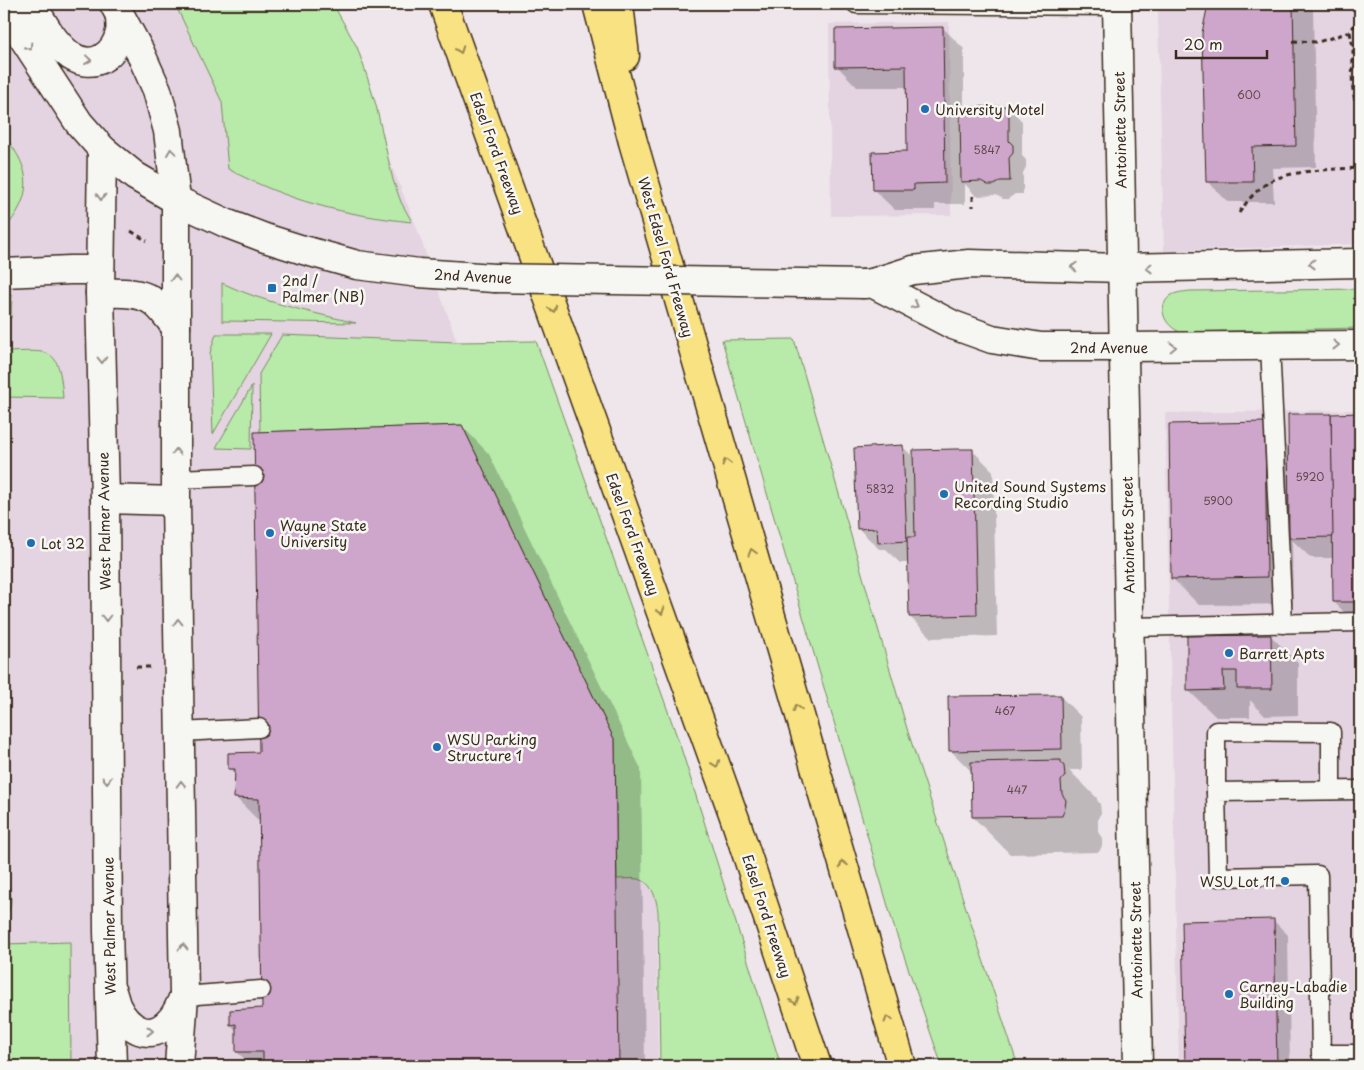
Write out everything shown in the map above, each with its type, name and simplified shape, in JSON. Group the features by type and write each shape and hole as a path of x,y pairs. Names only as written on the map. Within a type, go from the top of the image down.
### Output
{"highway":[{"name":"Edsel Ford Freeway","path":"443,4 732,810 817,1066"},
{"path":"619,4 633,142"},
{"name":"West Edsel Ford Freeway","path":"597,11 739,509 902,1066"}],"street":[{"path":"8,4 22,36 58,93 79,123 102,148"},
{"path":"32,4 52,37 61,47 73,57 86,62 99,61 108,55 117,42 120,30 117,10"},
{"name":"Antoinette Street","path":"1117,5 1138,1066"},
{"path":"117,10 140,52 157,90 168,131 176,200 176,490 184,996 179,1066"},
{"name":"2nd Avenue","path":"102,148 135,176 176,200 228,224 300,250 357,265 419,273 494,278 868,283 913,270 969,264 1123,268 1360,263"},
{"name":"West Palmer Avenue","path":"102,148 100,281 108,931 112,1066"},
{"path":"4,273 70,270 100,281 122,293 142,295 153,300 176,327"},
{"name":"2nd Avenue","path":"868,283 953,325 992,339 1041,347 1124,348 1360,345"},
{"path":"104,499 176,490"},
{"path":"110,986 117,1007 126,1020 135,1029 148,1032 159,1030 170,1021 184,996"}],"lane":[{"path":"856,4 1117,5"},
{"path":"1270,345 1283,624"},
{"path":"176,490 254,476"},
{"path":"1130,627 1360,622"},
{"path":"180,732 259,728"},
{"path":"1331,790 1331,732 1216,731 1218,877 1318,875 1321,1062 1360,1054"},
{"path":"1216,792 1360,790"},
{"path":"184,996 261,990"}],"path":[{"path":"1293,41 1318,42 1350,32 1360,12"},
{"path":"1350,32 1353,50 1352,88 1360,112"},
{"path":"1239,213 1251,196 1269,182 1289,174 1360,168"},
{"path":"973,196 973,207"},
{"path":"128,229 149,243"},
{"path":"134,668 158,668"}],"shaded area":[{"name":"Wayne State University","path":"4,4 325,4 415,223 456,339 617,728 656,837 658,1066 4,1066"},
{"path":"1163,4 1360,4 1360,244 1164,251 1158,11"},
{"path":"949,22 951,215 831,216 829,24"},
{"path":"1360,410 1360,1066 1179,1066 1165,413"}],"green space":[{"path":"175,4 333,4 357,47 376,105 393,180 401,202 412,222 340,211 317,205 272,190 228,169 222,102"},
{"path":"4,136 14,148 20,160 26,183 20,206 14,218 4,230"},
{"path":"222,283 271,302 356,323 222,321"},
{"path":"1360,289 1360,328 1180,332 1170,326 1163,311 1166,301 1170,296 1190,291"},
{"path":"4,295 12,295 11,318 4,318"},
{"path":"216,334 271,334 213,434 210,353"},
{"path":"282,335 457,342 536,341 680,745 781,1066 660,1066 658,913 655,898 647,884 636,879 617,879 615,741 462,425 260,432 259,374"},
{"path":"794,339 908,732 1018,1066 942,1066 895,930 722,340"},
{"path":"32,351 50,355 59,368 63,398 4,397 4,352"},
{"path":"252,386 251,449 216,448 218,444"},
{"path":"4,883 10,892 11,904 9,911 4,915"},
{"path":"70,942 71,1066 4,1066 4,944"}],"building":[{"path":"1208,4 1293,4 1296,146 1252,147 1253,182 1206,182 1202,33"},
{"name":"University Motel","path":"943,27 945,183 914,184 914,190 873,190 872,152 907,151 906,66 835,67 835,29"},
{"path":"1009,106 1009,141 1013,145 1013,153 1009,158 1010,181 1000,181 994,185 988,185 981,181 961,182 960,107"},
{"path":"1360,413 1360,602 1333,602 1331,414"},
{"path":"1288,414 1331,414 1333,537 1289,538"},
{"path":"1265,422 1267,577 1171,579 1169,424"},
{"name":"WSU Parking Structure 1","path":"462,425 615,741 619,1066 263,1066 263,1052 236,1052 236,1024 230,1025 230,1010 262,1008 259,799 234,798 235,769 228,769 228,753 259,752 254,432"},
{"path":"903,445 907,541 878,543 877,528 857,529 854,448"},
{"name":"United Sound Systems Recording Studio","path":"973,449 977,615 909,617 907,537 915,537 913,450"},
{"name":"Barrett Apts","path":"1271,635 1272,689 1237,689 1237,671 1223,671 1224,690 1187,691 1187,636"},
{"path":"1061,695 1062,749 949,751 948,696"},
{"path":"1061,760 1065,776 1061,781 1062,794 1066,800 1062,816 972,817 971,762"},
{"name":"Carney-Labadie Building","path":"1274,919 1277,1066 1185,1066 1182,921"}],"place":[{"name":"University Motel","path":"925,109"},
{"name":"2nd / Palmer (NB)","path":"272,288"},
{"name":"United Sound Systems Recording Studio","path":"944,494"},
{"name":"Wayne State University","path":"270,533"},
{"name":"Lot 32","path":"31,543"},
{"name":"Barrett Apts","path":"1229,653"},
{"name":"WSU Parking Structure 1","path":"437,747"},
{"name":"WSU Lot 11","path":"1285,881"},
{"name":"Carney-Labadie Building","path":"1229,994"}]}
